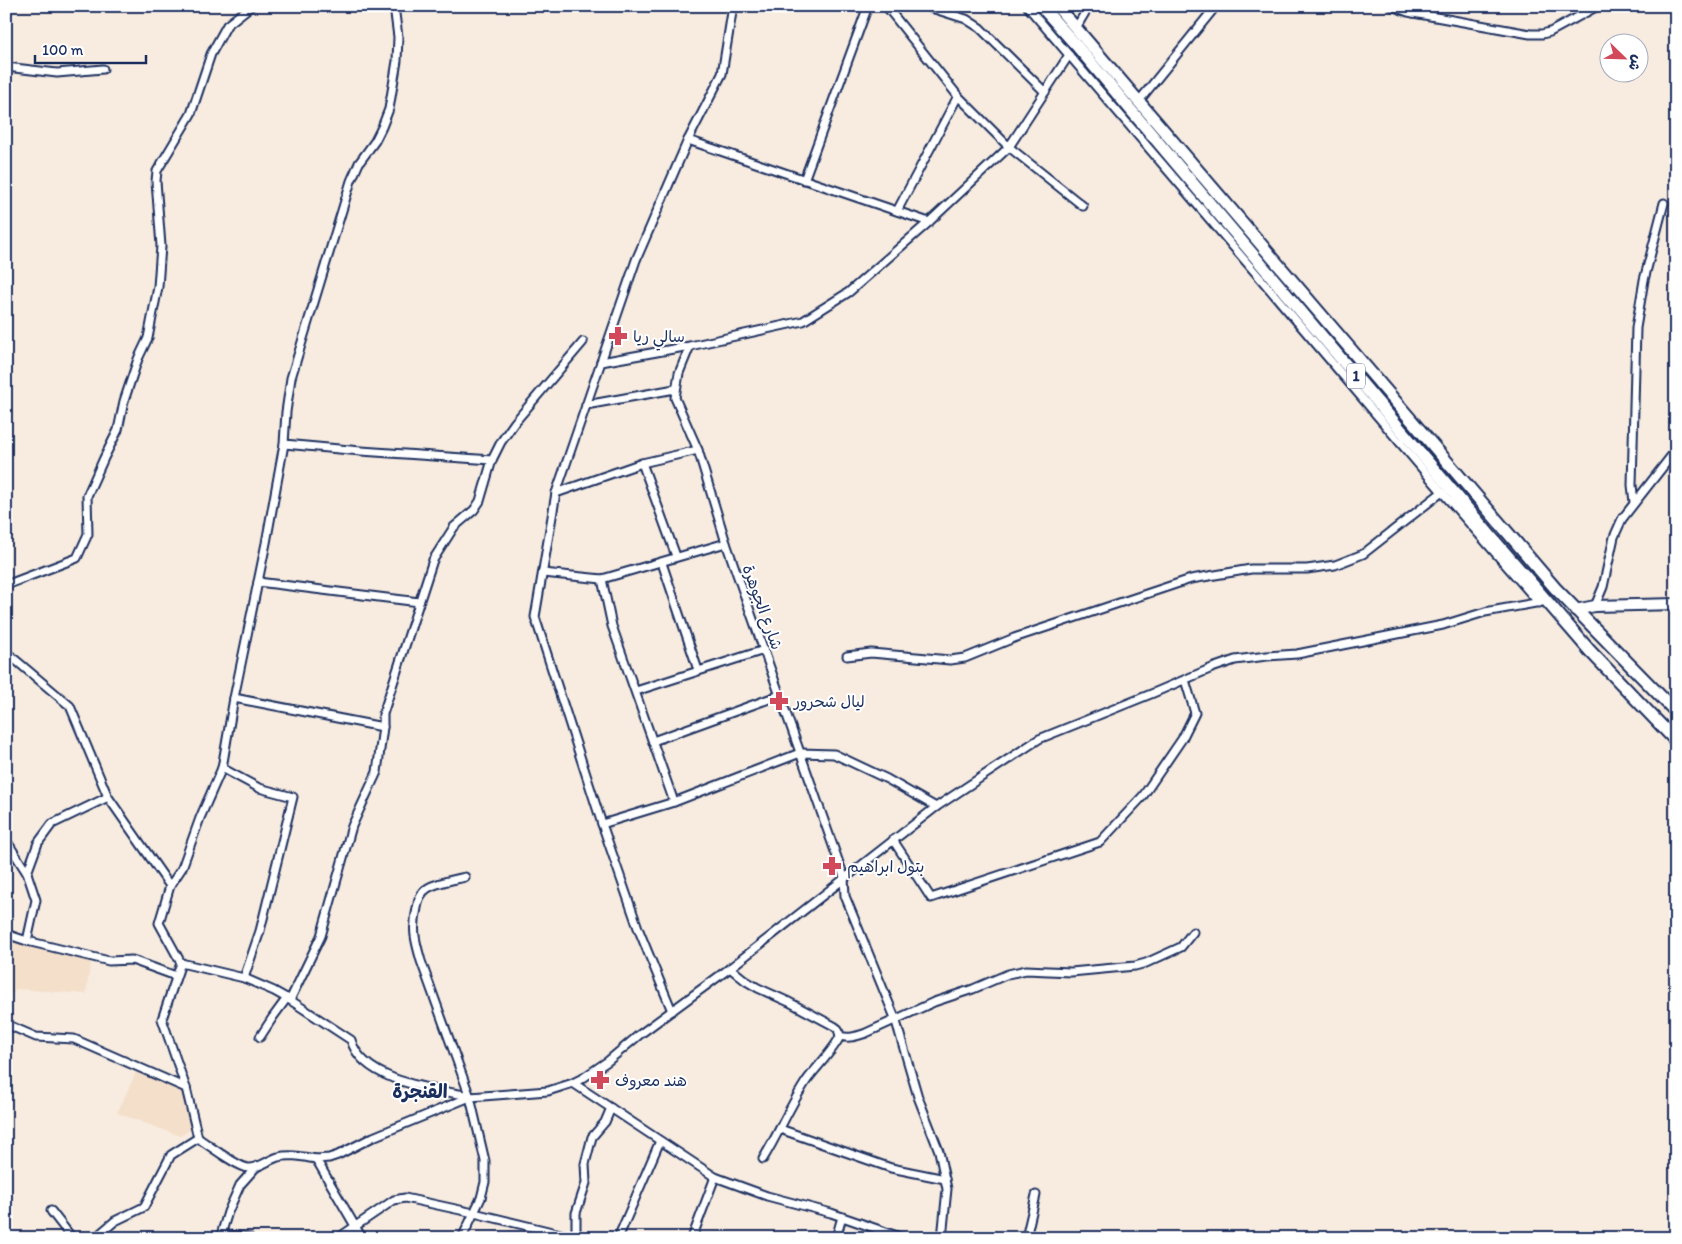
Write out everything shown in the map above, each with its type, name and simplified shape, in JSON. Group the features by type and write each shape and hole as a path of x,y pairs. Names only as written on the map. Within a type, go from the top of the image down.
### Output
{"main road":[{"name":"1","path":"1041,6 1076,45 1543,602 1676,741"},
{"name":"1","path":"1057,6 1555,588 1676,712"}],"street":[{"path":"6,585 77,558 88,534 87,496 118,430 124,402 138,359 148,338 158,287 161,246 156,182 158,170 190,114 211,54 227,25 251,6"},
{"path":"394,6 398,37 397,61 389,109 375,141 359,163 351,181 291,378 284,444 222,768 200,818 182,868 170,886 159,923 181,962 244,978 274,991 351,1040 354,1049 368,1066 403,1083 470,1096 548,1091 573,1083 608,1061 639,1035 730,968 844,877 936,808 1040,739 1235,660 1248,657 1306,653 1443,625 1485,612 1543,602"},
{"path":"672,1011 638,928 602,824 536,617 556,493 636,260 688,140 722,74 733,6"},
{"path":"804,180 868,6"},
{"path":"886,6 958,96 1009,147 1084,206"},
{"path":"925,6 966,19 980,28 1045,92"},
{"path":"1027,6 1442,492 1543,602"},
{"path":"1076,28 1089,6"},
{"path":"1139,101 1201,27 1216,6"},
{"path":"1392,6 1542,34 1550,32 1598,6"},
{"path":"601,362 690,346 803,321 849,292 929,222 1009,147 1069,55"},
{"path":"6,67 57,73 103,69"},
{"path":"897,211 958,96"},
{"path":"688,140 929,222"},
{"path":"1634,502 1632,485 1636,328 1644,280 1664,202"},
{"path":"260,1038 273,1017 288,999 321,936 352,826 377,772 383,714 433,560 454,527 474,510 480,501 492,460 501,442 515,422 583,342"},
{"path":"586,405 675,389 690,346"},
{"name":"شارع الجوهرة","path":"675,389 675,398 698,450 726,543 844,877 845,896 896,1018 918,1097 939,1151 947,1189 942,1238"},
{"path":"284,444 492,460"},
{"path":"556,493 642,463 698,450"},
{"path":"1595,606 1602,588 1617,528 1634,502 1676,450"},
{"path":"642,463 676,556"},
{"path":"847,656 871,653 950,660 965,658 1014,638 1192,579 1251,569 1307,570 1335,565 1363,554 1442,492"},
{"path":"543,573 602,579 726,543"},
{"path":"662,562 698,670"},
{"path":"602,579 612,626 674,802"},
{"path":"258,582 420,602"},
{"path":"1575,610 1595,606 1676,604"},
{"path":"636,691 764,650"},
{"path":"6,652 70,706 108,797 170,886"},
{"path":"893,840 931,898 1100,842 1143,796 1182,739 1195,713 1185,680"},
{"path":"654,741 780,695"},
{"path":"234,698 383,728"},
{"path":"602,824 674,802 800,753 834,754 887,779 936,808"},
{"path":"222,768 259,788 293,797 260,931 244,978"},
{"path":"27,873 38,843 52,824 108,797"},
{"path":"6,840 27,873 36,900 27,941"},
{"path":"462,1238 481,1198 485,1182 485,1161 470,1096 421,961 413,924 422,893 428,888 465,877"},
{"path":"840,1036 845,1038 854,1037 866,1033 934,1002 1008,974 1026,970 1071,972 1135,966 1146,963 1181,947 1193,932"},
{"path":"6,934 108,961 132,960 176,976"},
{"path":"181,962 162,1019 186,1088 198,1138 248,1168 277,1157 294,1155 316,1159 329,1158 373,1137 470,1096"},
{"path":"730,968 758,988 834,1026 838,1029 840,1036 837,1043 791,1105 763,1159"},
{"path":"6,1024 36,1037 74,1039 186,1088"},
{"path":"573,1083 716,1178 767,1196 842,1217 903,1238"},
{"path":"338,1238 394,1200 405,1198 474,1212 577,1238 576,1213 586,1183 585,1164 592,1137 605,1122 611,1108"},
{"path":"780,1129 891,1168 945,1179"},
{"path":"95,1238 115,1221 144,1207 171,1155 198,1138"},
{"path":"618,1238 660,1141"},
{"path":"316,1159 362,1238"},
{"path":"250,1238 221,1236 228,1212 240,1185 256,1166"},
{"path":"692,1238 716,1178"},
{"path":"1026,1238 1036,1195"},
{"path":"51,1211 72,1238"},
{"path":"836,1238 842,1217"}],"shaded area":[{"path":"6,937 91,961 86,994 16,989 6,1001"},
{"path":"137,1070 180,1087 196,1127 180,1136 117,1113"}],"place":[{"name":"سالي ريا","path":"618,336"},
{"name":"ليال شحرور","path":"779,701"},
{"name":"بتول ابراهيم","path":"832,866"},
{"name":"هند معروف","path":"600,1080"}],"district":[{"name":"القنجرة","path":"420,1091"}]}
